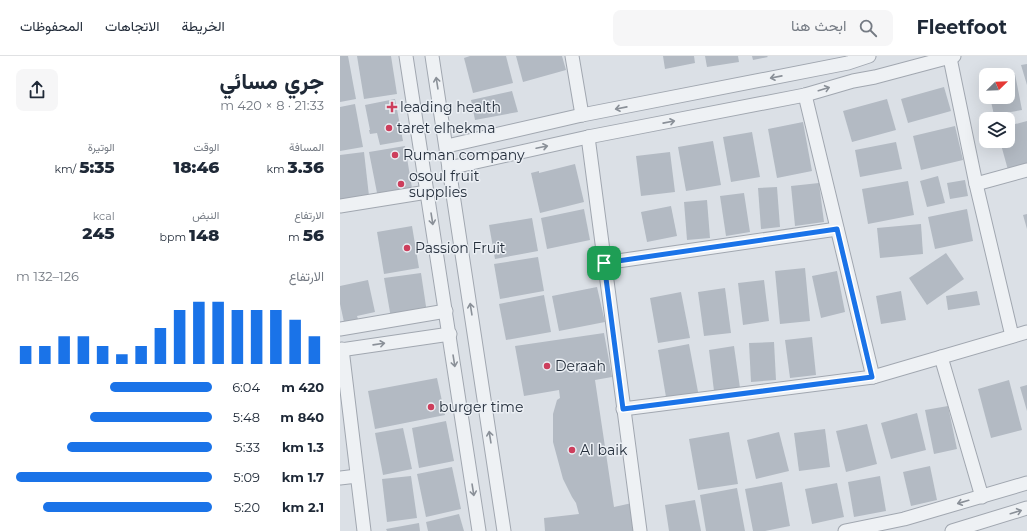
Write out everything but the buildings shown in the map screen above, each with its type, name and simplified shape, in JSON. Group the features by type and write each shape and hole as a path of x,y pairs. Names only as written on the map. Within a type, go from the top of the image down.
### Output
{"street":[{"path":"406,56 450,334 479,531"},
{"path":"432,56 447,146 449,168 504,531"},
{"path":"572,56 582,115"},
{"path":"447,146 582,115 847,59 869,56 875,77"},
{"path":"449,168 588,138 805,95 853,81 875,77 952,57 976,184 1012,336"},
{"path":"847,59 853,81"},
{"path":"805,95 872,377"},
{"path":"588,138 640,531"},
{"path":"976,184 1027,170"},
{"path":"340,206 427,192"},
{"path":"604,263 837,229"},
{"path":"340,329 446,310"},
{"path":"623,409 872,377 1027,332"},
{"path":"364,531 341,349 450,334"},
{"path":"940,357 982,497"},
{"path":"340,478 358,476"},
{"path":"845,531 904,519 1027,483"},
{"path":"952,531 1027,508"}],"place":[{"name":"leading health","path":"392,107"},
{"name":"taret elhekma","path":"389,128"},
{"name":"Ruman company","path":"395,155"},
{"name":"osoul fruit supplies","path":"401,184"},
{"name":"Passion Fruit","path":"407,248"},
{"name":"Deraah","path":"547,366"},
{"name":"burger time","path":"431,407"},
{"name":"Al baik","path":"572,450"}],"route":[{"path":"837,229 872,377 623,409 604,263 837,229"}]}
